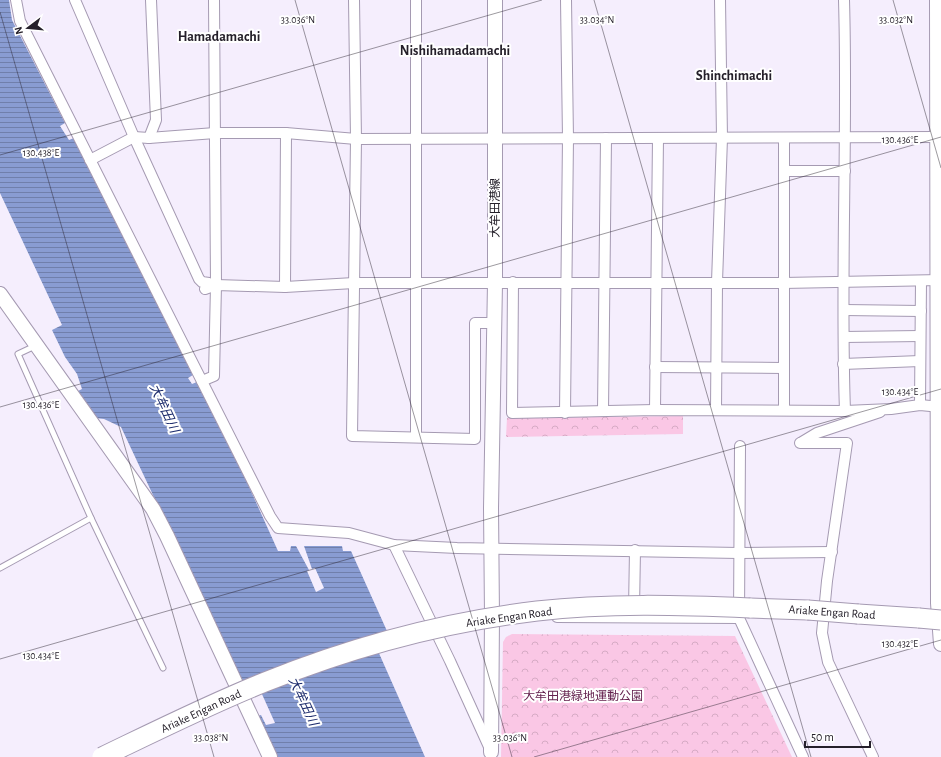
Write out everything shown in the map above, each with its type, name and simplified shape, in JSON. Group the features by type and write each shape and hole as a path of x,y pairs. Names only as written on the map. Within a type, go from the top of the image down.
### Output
{"highway":[{"name":"Ariake Engan Road","path":"102,757 213,704 264,682 316,663 423,632 476,620 591,607 656,605 745,613 808,610 941,620"}],"street":[{"path":"16,0 16,10 20,21 270,516 278,528 349,533 394,544 457,548 491,547 739,553 832,552"},
{"path":"75,0 134,137 199,279 202,282 209,283 205,289 216,285 285,287 354,283 783,283 940,280"},
{"path":"149,138 156,120 151,0"},
{"path":"202,381 214,376 216,285 214,0"},
{"path":"354,0 356,139 352,436 475,438 475,323 494,323"},
{"path":"416,0 416,438"},
{"name":"大牟田港線","path":"492,754 491,547 495,282 495,0"},
{"path":"565,413 565,283 568,138 566,0"},
{"path":"716,410 717,282 722,138 720,0"},
{"path":"844,0 846,138 843,364 845,410"},
{"path":"938,0 940,137 938,603 941,644"},
{"path":"90,160 134,137 149,138 215,133 286,133 356,139 940,137"},
{"path":"285,287 286,133"},
{"path":"603,411 606,138"},
{"path":"655,410 655,282 658,138"},
{"path":"784,138 784,410"},
{"path":"785,171 845,171"},
{"path":"920,405 921,281"},
{"path":"513,282 512,413 655,410 845,410 891,409 920,405 940,406"},
{"path":"0,294 153,509 270,757"},
{"path":"844,310 921,310"},
{"path":"844,337 920,341 940,345"},
{"path":"843,364 920,361"},
{"path":"655,367 783,368"},
{"path":"873,757 828,662 822,633 847,443 800,443 817,433 891,409"},
{"path":"740,446 739,553 745,613 803,757"},
{"path":"394,544 450,661 492,754"},
{"path":"634,619 635,550"},
{"path":"492,616 634,619 745,613"}],"lane":[{"path":"37,345 18,354 91,518 163,668"},
{"path":"0,568 91,518"}],"green space":[{"path":"683,416 683,434 506,437 507,418"},
{"name":"大牟田港緑地運動公園","path":"512,634 735,636 792,757 501,757 503,642 506,637"}],"water":[{"name":"大牟田川","path":"0,0 9,0 12,20 65,123 60,126 69,140 74,138 193,375 188,378 192,384 197,382 237,460 278,551 290,551 291,546 296,546 309,570 307,571 316,592 324,588 315,568 312,569 304,546 342,546 343,551 351,551 387,631 378,651 425,757 276,757 257,716 261,715 266,725 275,723 261,692 253,696 239,678 121,427 104,419 95,418 76,392 82,389 77,374 65,357 52,330 62,325 0,193"}],"district":[{"name":"Hamadamachi","path":"219,36"},
{"name":"Nishihamadamachi","path":"455,50"},
{"name":"Shinchimachi","path":"734,75"}]}
